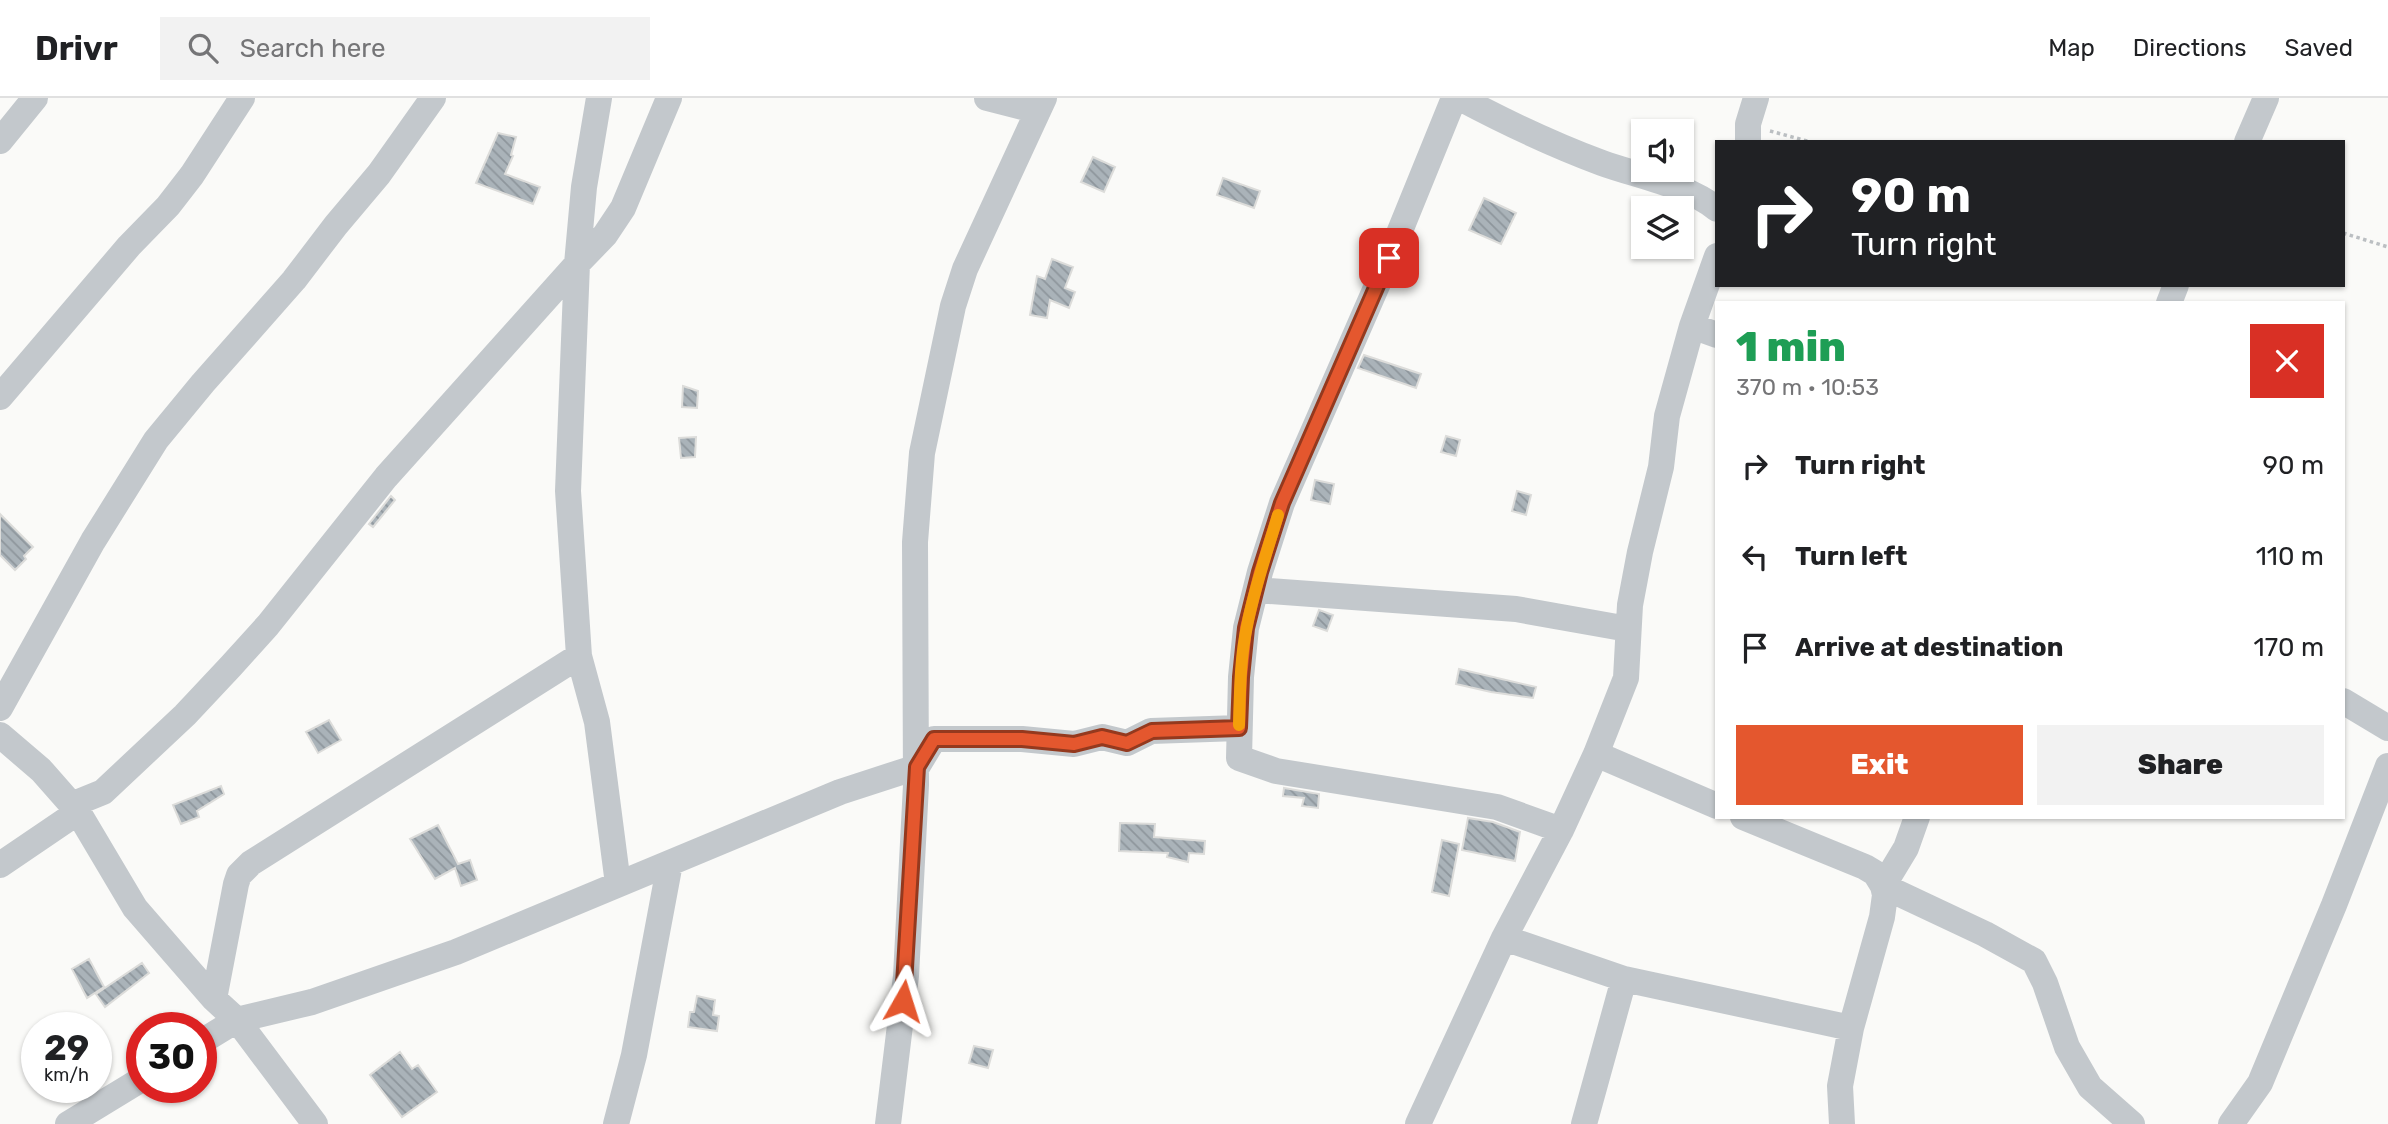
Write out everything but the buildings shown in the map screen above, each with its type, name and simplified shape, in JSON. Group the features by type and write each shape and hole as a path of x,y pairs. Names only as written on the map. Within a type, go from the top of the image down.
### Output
{"street":[{"path":"0,141 34,98"},
{"path":"0,397 129,246 168,206 192,175 242,98"},
{"path":"0,708 87,552 156,440 294,280 335,225 379,174 433,98"},
{"path":"599,98 584,187 577,264 568,491 579,656 597,722 618,884"},
{"path":"0,865 74,809 103,792 185,715 268,625 386,477 605,235 624,208 669,98"},
{"path":"888,1124 906,976 917,767 915,542 922,453 953,306 965,269 1041,104 987,98"},
{"path":"1454,98 1389,258 1282,503 1256,590 1245,640 1239,758 1276,771 1497,807 1561,830"},
{"path":"1460,98 1598,162 1683,190 1715,208"},
{"path":"1748,133 1756,98"},
{"path":"2248,140 2266,98"},
{"path":"1418,1124 1504,938 1561,830 1597,754 1626,678 1630,606 1661,467 1667,416 1705,330 1715,268"},
{"path":"1256,590 1516,609 1629,629"},
{"path":"214,999 236,884 239,875 251,863 579,656"},
{"path":"2345,702 2388,728"},
{"path":"217,1032 237,1020 312,1002 456,952 840,792 917,767 934,739 1022,739 1074,744 1102,737 1127,743 1152,731 1239,728"},
{"path":"0,735 41,770 74,809 135,908 214,999 237,1020 315,1124"},
{"path":"1597,754 1715,805"},
{"path":"2231,1124 2260,1083 2388,766"},
{"path":"1748,819 1865,867 1875,873 1883,886 1985,934 2034,961 2045,983 2067,1047 2090,1087 2132,1124"},
{"path":"1842,1124 1840,1086 1851,1028 1882,917 1883,886 1906,848 1916,819"},
{"path":"616,1124 634,1055 670,863"},
{"path":"1504,938 1624,979 1851,1028"},
{"path":"1584,1124 1624,979"},
{"path":"68,1124 126,1089"}],"path":[{"path":"1748,133 1797,140"},
{"path":"2345,234 2388,247"}],"slow traffic":[{"path":"1239,725 1246,628 1278,515"}],"route":[{"path":"903,1001 917,767 934,739 1022,739 1074,744 1102,737 1127,743 1152,731 1176,728 1239,728 1246,628 1282,503 1389,258"}]}
